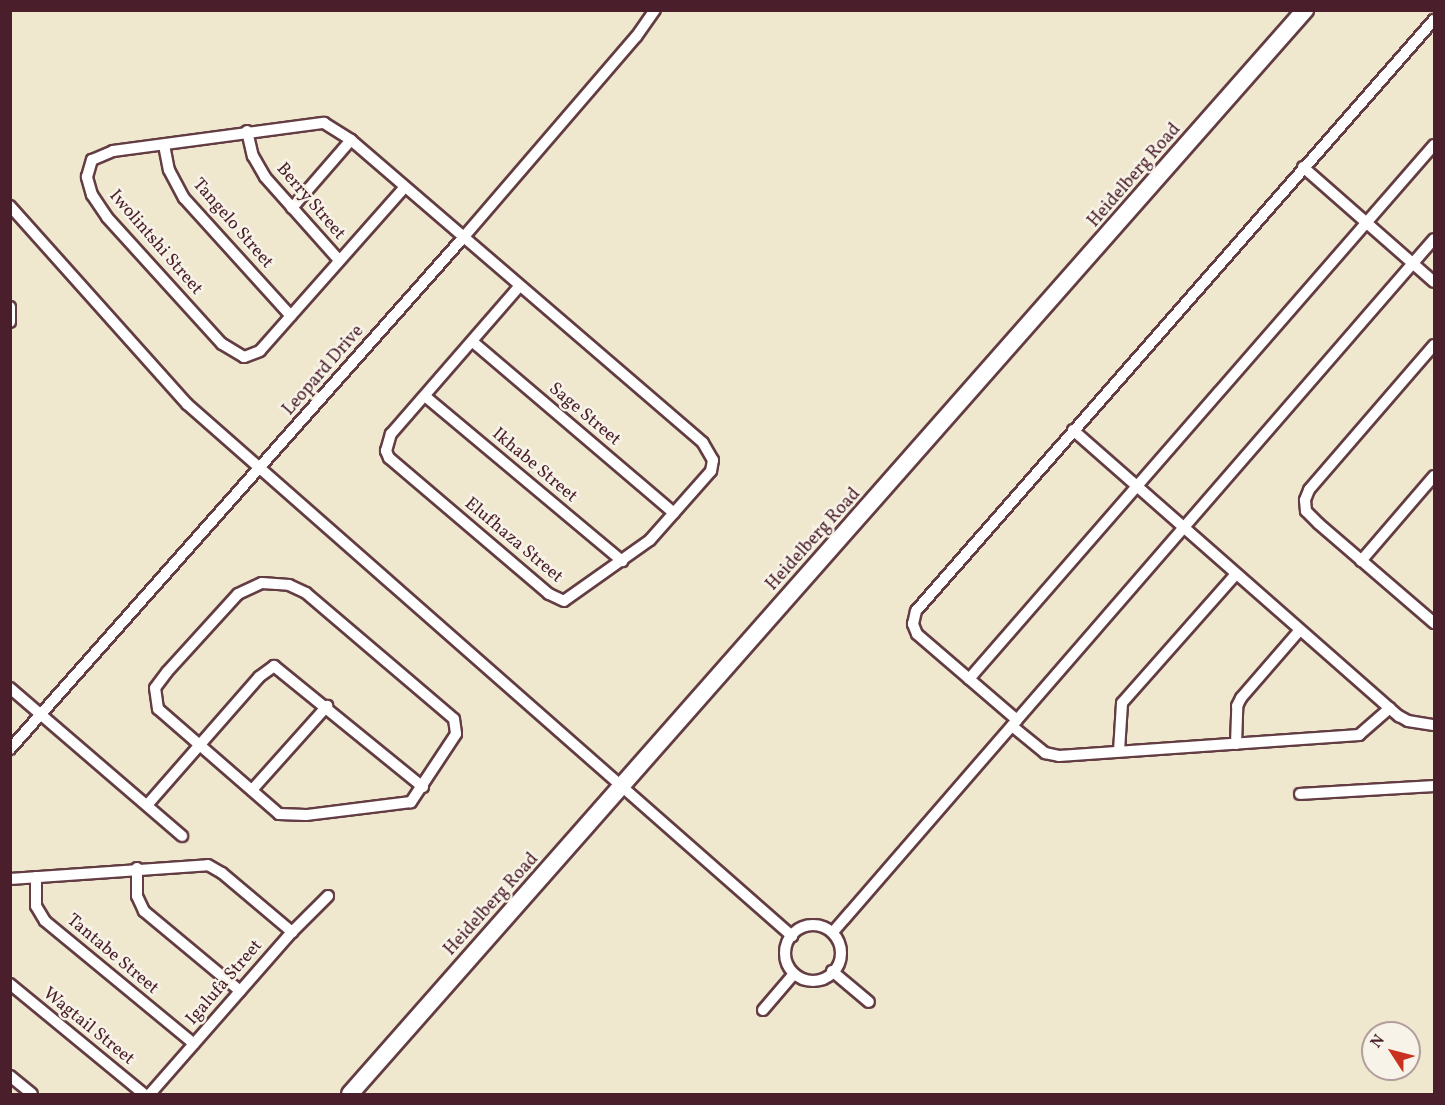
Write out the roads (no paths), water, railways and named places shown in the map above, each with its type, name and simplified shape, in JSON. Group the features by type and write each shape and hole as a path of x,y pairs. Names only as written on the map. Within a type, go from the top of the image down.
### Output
{"main road":[{"name":"Heidelberg Road","path":"350,1095 1305,10"}],"street":[{"name":"Leopard Drive","path":"10,749 261,468 462,238 636,37 655,10"},
{"path":"1390,708 1359,735 1059,756 1045,753 969,679 917,634 913,624 916,611 1434,20"},
{"name":"Iwolintshi Street","path":"404,188 260,351 251,356 237,356 206,327 98,205 87,177 92,160 113,152 314,122 336,129 351,140 462,238"},
{"name":"Berry Street","path":"247,131 259,168 339,260"},
{"path":"292,208 351,140"},
{"name":"Tangelo Street","path":"164,145 169,170 184,198 291,316"},
{"path":"969,679 1434,145"},
{"path":"1303,167 1434,282"},
{"path":"10,206 171,387 621,789 792,936"},
{"name":"Elufhaza Street","path":"462,238 519,287 710,452 711,471 650,540 572,599 557,600 549,594 389,458 388,439 519,287"},
{"path":"833,932 1434,239"},
{"path":"10,308 10,321"},
{"name":"Sage Street","path":"473,342 674,513"},
{"path":"1434,345 1309,490 1305,500 1306,511 1430,619 1434,606"},
{"name":"Ikhabe Street","path":"426,397 622,561"},
{"path":"1073,430 1390,708 1408,721 1434,725"},
{"path":"1361,561 1434,476"},
{"path":"1119,751 1122,703 1236,574"},
{"path":"262,583 289,585 312,597 454,719 456,734 423,787 416,798 404,804 306,815 279,814 158,709 155,688 244,589 262,583"},
{"path":"1236,744 1237,706 1241,698 1300,630"},
{"path":"148,804 259,677 274,666 327,706 423,787"},
{"path":"10,688 148,804 182,836"},
{"path":"252,790 327,706"},
{"path":"1300,794 1434,786"},
{"path":"10,879 137,868 208,865 222,873 292,932"},
{"path":"137,868 137,896 144,911 240,991"},
{"name":"Tantabe Street","path":"36,877 36,906 45,921 194,1044"},
{"name":"Igalufa Street","path":"150,1095 292,932 328,896"},
{"path":"813,924 833,932 838,937 840,961 827,978 816,982 805,981 793,975 785,962 785,950 792,936 813,924"},
{"path":"832,971 869,1002"},
{"path":"763,1010 793,975"},
{"name":"Wagtail Street","path":"10,984 144,1095"},
{"path":"10,1076 32,1095"}]}
